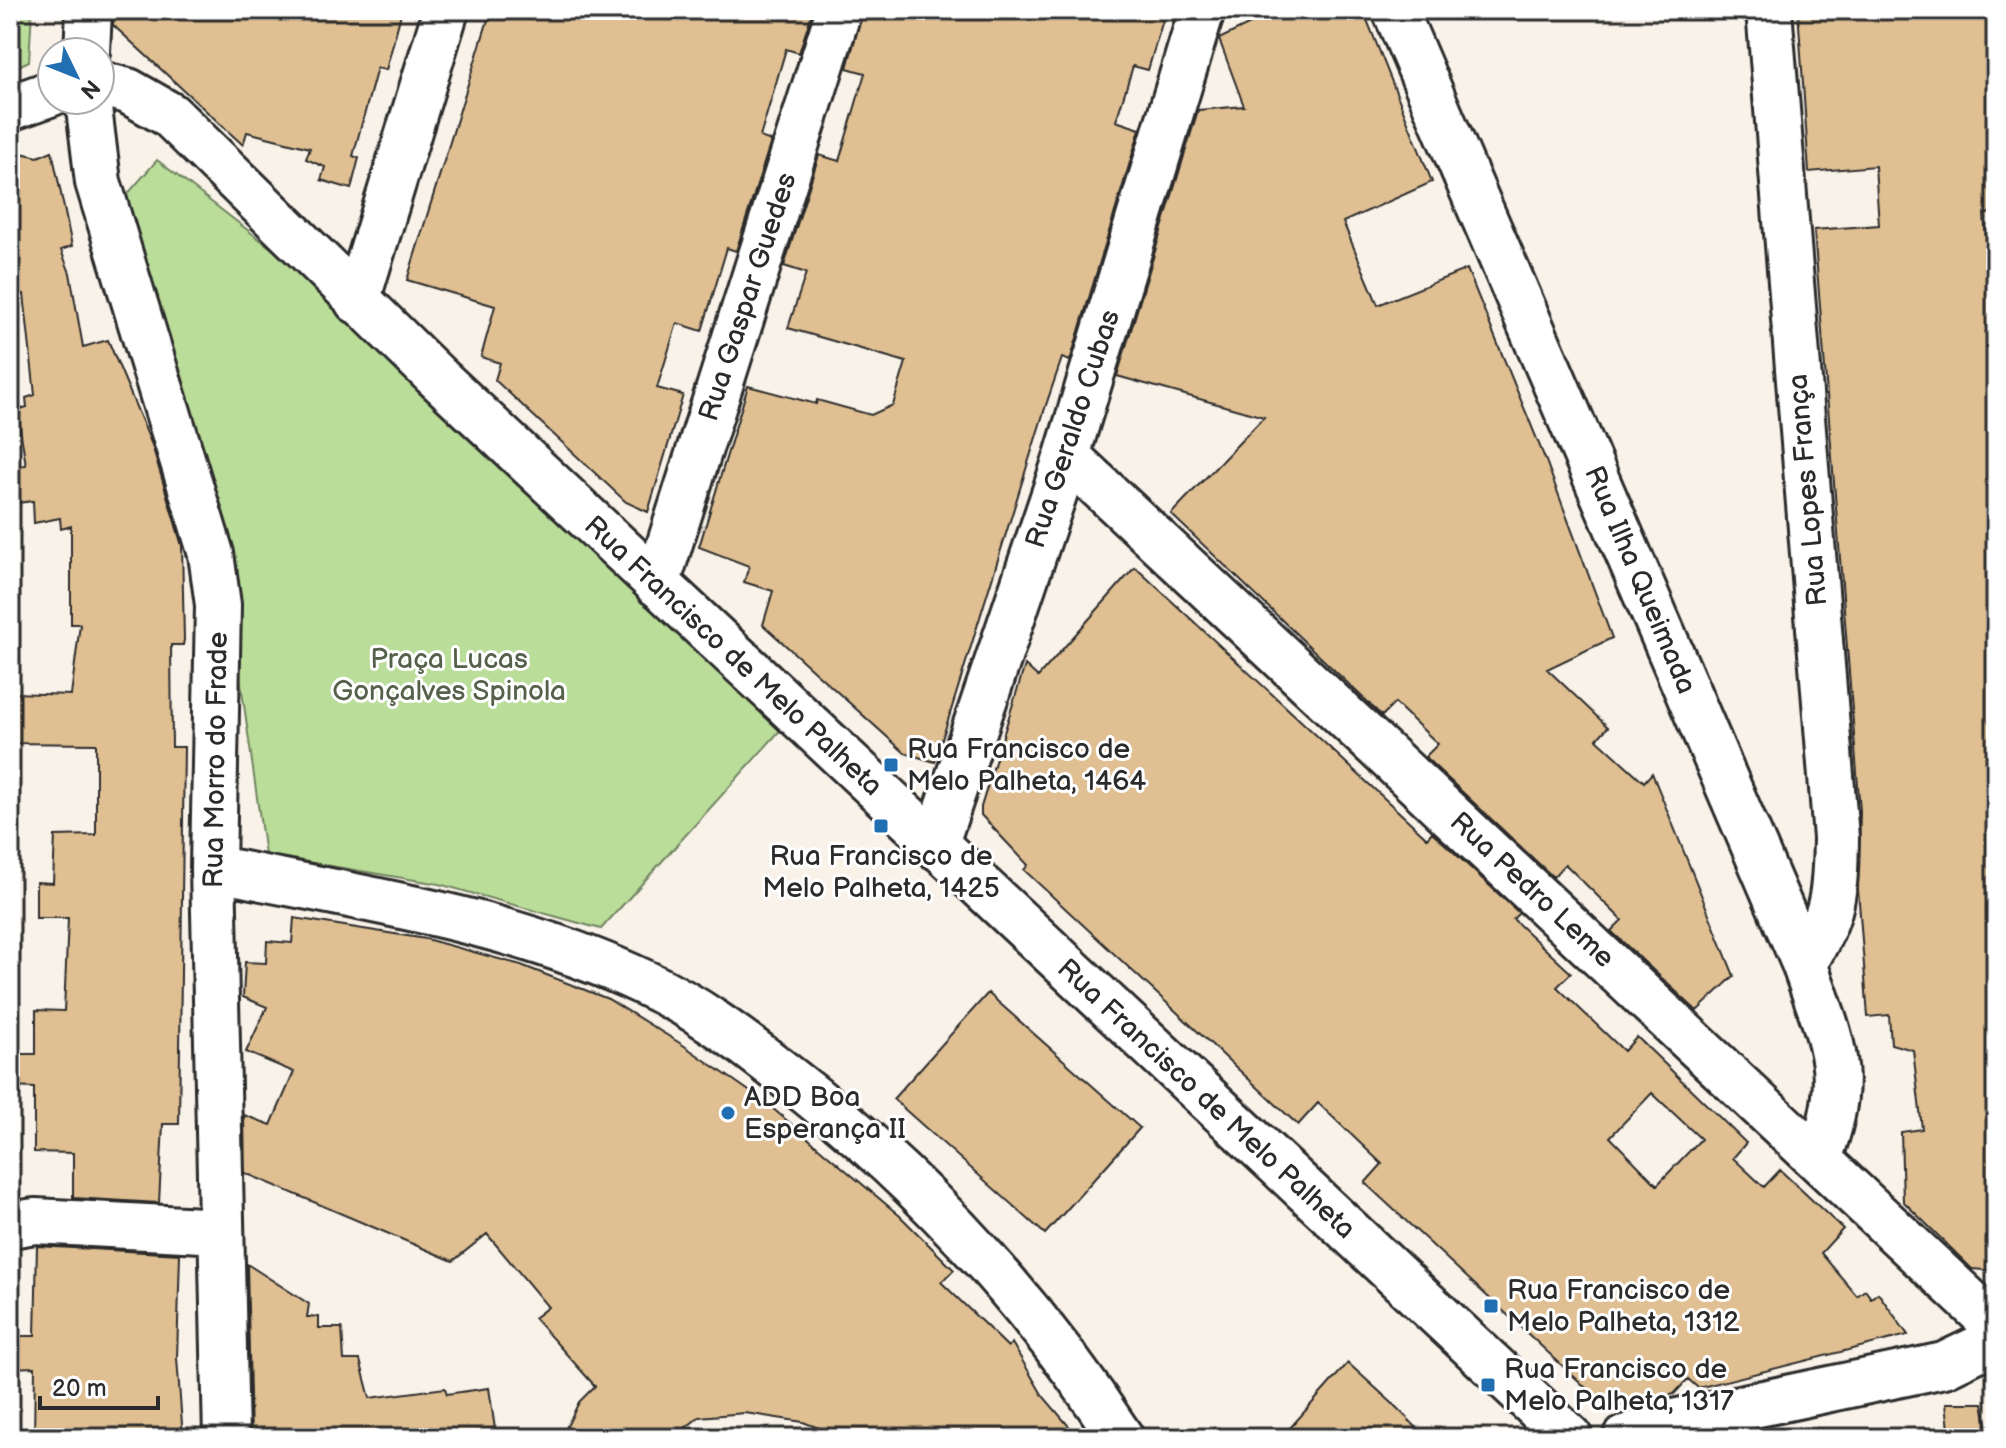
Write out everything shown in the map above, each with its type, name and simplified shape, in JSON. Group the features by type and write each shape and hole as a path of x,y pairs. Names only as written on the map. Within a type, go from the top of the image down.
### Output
{"street":[{"path":"88,36 89,10"},
{"path":"357,301 446,10"},
{"name":"Rua Gaspar Guedes","path":"657,584 839,10"},
{"name":"Rua Geraldo Cubas","path":"935,846 1067,456 1202,10"},
{"name":"Rua Ilha Queimada","path":"1395,10 1804,963 1834,1051 1838,1093 1831,1126 1819,1158"},
{"name":"Rua Lopes França","path":"1769,10 1836,838 1835,888 1825,930 1804,963"},
{"name":"Rua Francisco de Melo Palheta","path":"116,88 128,91 170,115 357,301 1570,1438"},
{"path":"10,108 36,99"},
{"name":"Rua Morro do Frade","path":"90,116 98,182 211,554 218,605 213,868 226,1438"},
{"name":"Rua Pedro Leme","path":"1067,456 1996,1326"},
{"path":"213,868 465,920 644,982 717,1023 887,1157 952,1223 1013,1289 1121,1438"},
{"path":"10,1225 65,1222 221,1231"},
{"path":"1626,1438 1659,1425 1944,1365 1996,1340"}],"green space":[{"path":"10,10 32,10 29,61 10,70"},
{"name":"Praça Lucas Gonçalves Spinola","path":"157,160 435,375 795,714 601,929 439,884 265,855 215,497 164,363 126,196"}],"building":[{"path":"114,10 402,10 386,70 377,68 353,156 359,158 351,189 321,180 325,167 306,159 310,148 247,132 243,145 113,25"},
{"path":"491,10 813,10 799,53 786,49 760,137 771,141 736,251 727,248 702,331 677,323 657,388 683,395 648,512 626,502 495,380 500,363 481,357 495,306 407,280"},
{"path":"863,10 1166,10 1148,70 1133,66 1116,121 1140,129 1070,361 1062,358 1046,405 935,762 905,753 763,625 773,591 744,582 749,566 699,547 748,386 871,415 893,405 906,362 788,328 806,273 784,266 819,155 839,161 865,73 847,68"},
{"path":"1279,10 1363,10 1432,182 1343,222 1378,305 1467,269 1546,461 1612,638 1547,669 1608,727 1597,739 1644,782 1652,773 1734,976 1697,1011 1611,931 1622,920 1565,864 1553,877 1425,757 1438,744 1395,703 1382,716 1171,514 1264,417 1117,376 1198,110 1244,106 1219,39"},
{"path":"1798,10 1996,10 1996,213 1984,214 1992,304 1996,303 1996,916 1992,916 1996,954 1996,1271 1972,1269 1903,1201 1901,1132 1922,1129 1913,1050 1891,1044 1889,1015 1868,1017 1858,889 1860,811 1814,230 1879,225 1875,166 1809,172"},
{"path":"52,151 72,246 61,250 70,273 83,347 108,340 152,445 182,546 184,640 183,645 171,645 172,747 184,747 179,1124 163,1124 159,1203 73,1198 73,1153 34,1152 34,1088 10,1087 10,1054 36,1054 36,1010 64,1011 68,918 36,918 36,882 53,883 55,836 96,835 96,744 10,743 10,705 14,705 14,693 71,695 80,624 71,624 71,526 61,529 60,518 34,523 33,501 10,504 10,467 26,465 17,410 27,407 26,398 35,395 24,294 16,296 10,275 10,172 21,153 38,157"},
{"path":"1135,567 1427,838 1432,832 1519,913 1513,919 1571,973 1557,987 1624,1051 1637,1037 1746,1143 1733,1158 1764,1187 1780,1170 1843,1229 1821,1253 1857,1296 1865,1290 1871,1298 1878,1293 1908,1335 1698,1388 1688,1379 1674,1394 1609,1409 1365,1183 1382,1164 1318,1103 1298,1125 1024,870 1028,865 981,815 1025,665 1038,677","holes":["1652,1093 1701,1139 1657,1185 1610,1137"]},
{"path":"294,918 426,939 521,965 608,999 683,1045 765,1102 900,1216 954,1270 941,1282 1008,1347 1012,1343 1043,1396 1079,1438 845,1438 803,1422 745,1413 699,1417 673,1438 561,1438 579,1402 595,1386 534,1318 548,1307 487,1234 453,1261 245,1173 244,1115 271,1125 294,1072 246,1052 267,1007 243,997 245,962 266,963 267,941 292,943"},
{"path":"988,993 1140,1128 1045,1234 893,1099"},
{"path":"37,1246 180,1254 177,1358 183,1438 34,1438 35,1367 10,1368 10,1336 35,1336"},
{"path":"247,1264 309,1304 307,1317 319,1317 319,1328 342,1328 344,1360 360,1360 370,1398 445,1388 447,1394 489,1388 495,1429 437,1438 251,1438"},
{"path":"1348,1363 1391,1402 1427,1438 1281,1438"},
{"path":"1946,1403 1983,1403 1990,1438 1950,1438"}],"place":[{"name":"Rua Francisco de Melo Palheta, 1464","path":"891,765"},
{"name":"Rua Francisco de Melo Palheta, 1425","path":"881,826"},
{"name":"ADD Boa Esperança II","path":"728,1113"},
{"name":"Rua Francisco de Melo Palheta, 1312","path":"1491,1306"},
{"name":"Rua Francisco de Melo Palheta, 1317","path":"1488,1385"}]}
